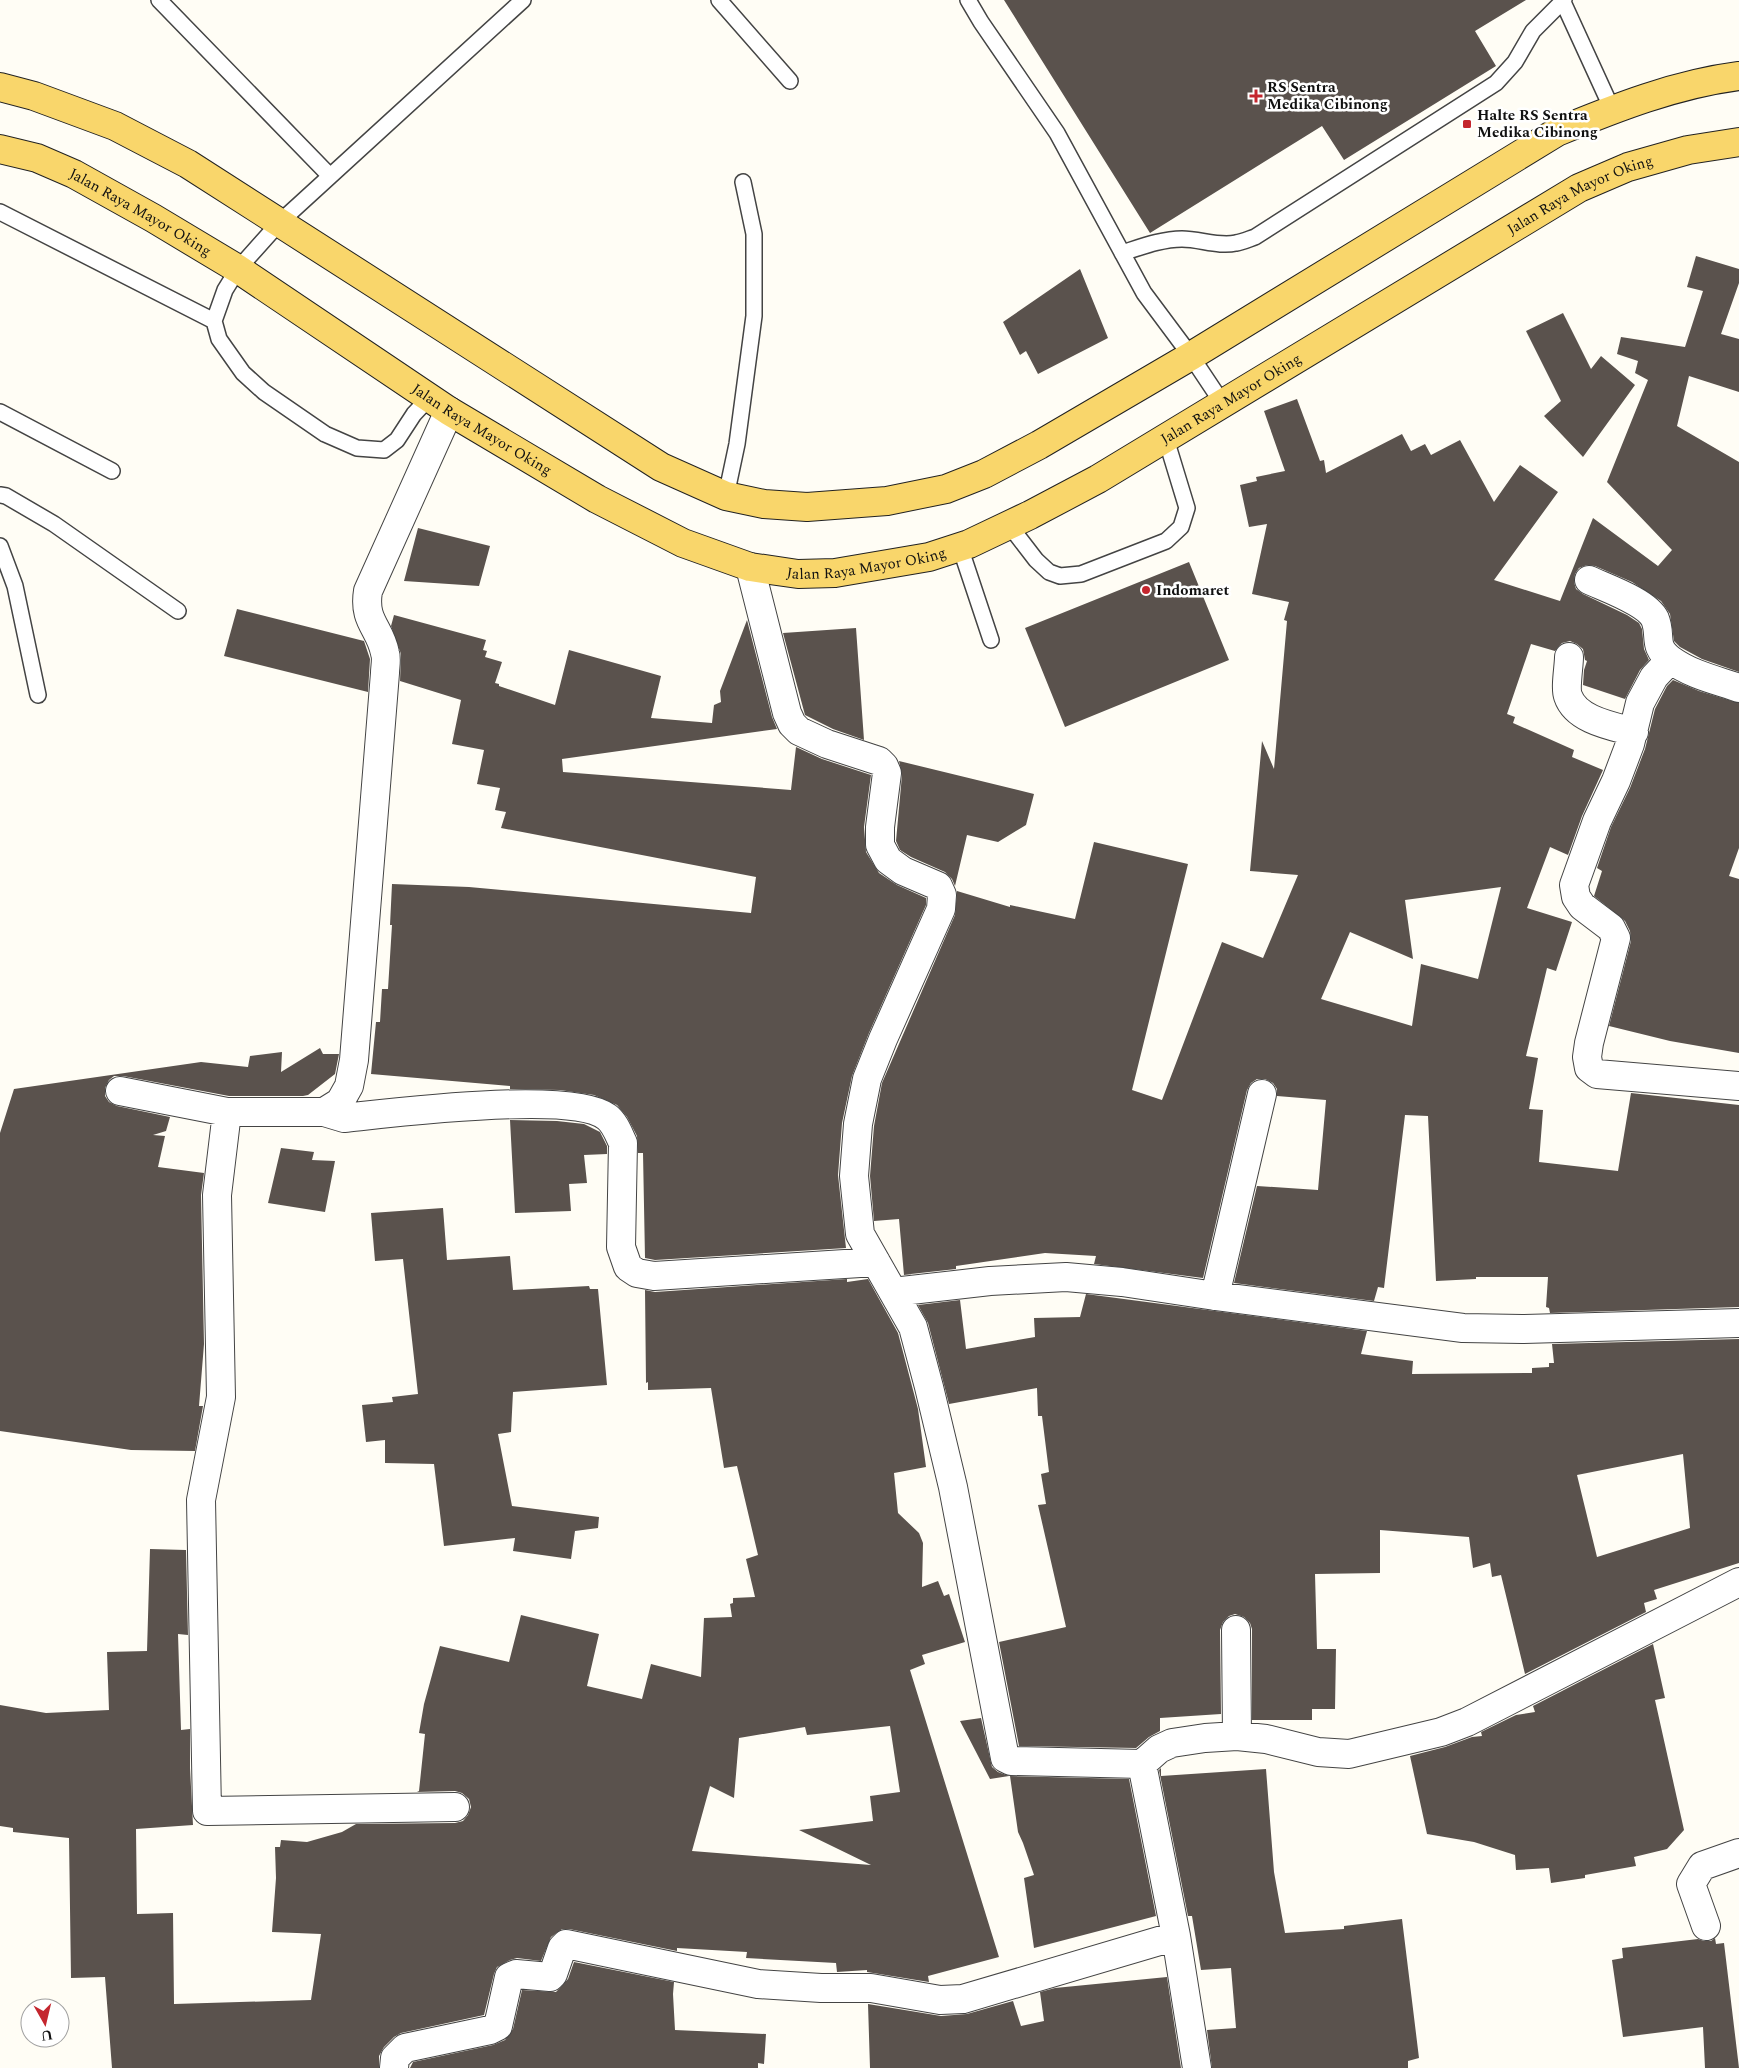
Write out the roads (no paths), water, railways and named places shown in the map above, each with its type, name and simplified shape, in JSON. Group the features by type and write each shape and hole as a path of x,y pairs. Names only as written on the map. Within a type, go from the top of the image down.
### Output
{"main road":[{"path":"0,87 34,96 115,126 188,164 661,468 726,496 764,504 807,507 887,501 946,489 984,474 1190,356 1557,132 1612,109 1712,80 1739,76"},
{"name":"Jalan Raya Mayor Oking","path":"0,149 37,158 74,174 238,269 439,404 598,499 683,543 750,567 798,574 835,573 920,559 960,547 1011,524 1098,479 1580,188 1628,167 1688,150 1739,142"}],"street":[{"path":"324,1112 340,1102 349,1086 354,1060 386,653 370,621 366,605 368,591 439,404"},
{"path":"750,567 787,713 792,724 799,731 827,744 873,758 884,766 887,774 880,827 880,845 888,860 903,871 938,886 942,895 941,909 867,1079 858,1124 854,1176 860,1234 913,1327 953,1487 1005,1758 1011,1761 1142,1764 1159,1749 1172,1743 1237,1736 1266,1739 1318,1752 1349,1754 1441,1732 1467,1722 1739,1582"},
{"path":"1589,580 1646,609 1655,619 1659,646 1670,660 1695,674 1739,688"},
{"path":"1569,656 1567,695 1579,711 1602,724 1634,732"},
{"path":"1670,660 1654,677 1640,703 1634,732 1616,781 1597,821 1574,885 1576,897 1582,906 1610,928 1616,938 1587,1057 1589,1068 1597,1074 1739,1086"},
{"path":"120,1091 227,1112 324,1112 344,1118 529,1103 586,1108 607,1117 622,1143 621,1247 628,1267 637,1273 654,1276 876,1262"},
{"path":"1215,1296 1262,1094"},
{"path":"227,1112 217,1195 221,1397 201,1500 207,1810 454,1807"},
{"path":"894,1292 990,1281 1066,1277 1122,1282 1463,1328 1522,1329 1739,1324"},
{"path":"1236,1630 1237,1736"},
{"path":"1142,1764 1176,1936 1197,2068"},
{"path":"1706,1926 1691,1884 1702,1866 1739,1853"},
{"path":"394,2068 395,2058 405,2048 490,2030 498,2026 509,1977 516,1974 550,1976 553,1974 562,1948 566,1944 758,1984 822,1988 871,1988 940,2000 955,2000 1176,1936"}],"lane":[{"path":"159,0 330,176"},
{"path":"439,404 414,414 397,440 384,450 357,448 325,434 264,392 243,373 219,339 214,321 225,290 238,269 280,222 523,0"},
{"path":"720,0 790,81"},
{"path":"968,0 1057,133 1144,293 1223,404"},
{"path":"1122,253 1157,242 1180,239 1202,240 1223,244 1236,243 1255,237 1496,84 1515,62 1533,31 1563,1 1612,109"},
{"path":"726,496 737,444 754,316 754,234 743,182"},
{"path":"0,212 214,321"},
{"path":"0,412 112,471"},
{"path":"1011,524 1016,534 1036,560 1048,572 1060,576 1081,574 1166,541 1180,527 1186,508 1166,438"},
{"path":"0,495 6,496 54,524 178,611"},
{"path":"0,546 15,586 38,694"},
{"path":"960,547 991,640"}],"place":[{"name":"RS Sentra Medika Cibinong","path":"1256,96"},
{"name":"Halte RS Sentra Medika Cibinong","path":"1467,124"},
{"name":"Indomaret","path":"1146,590"}]}
